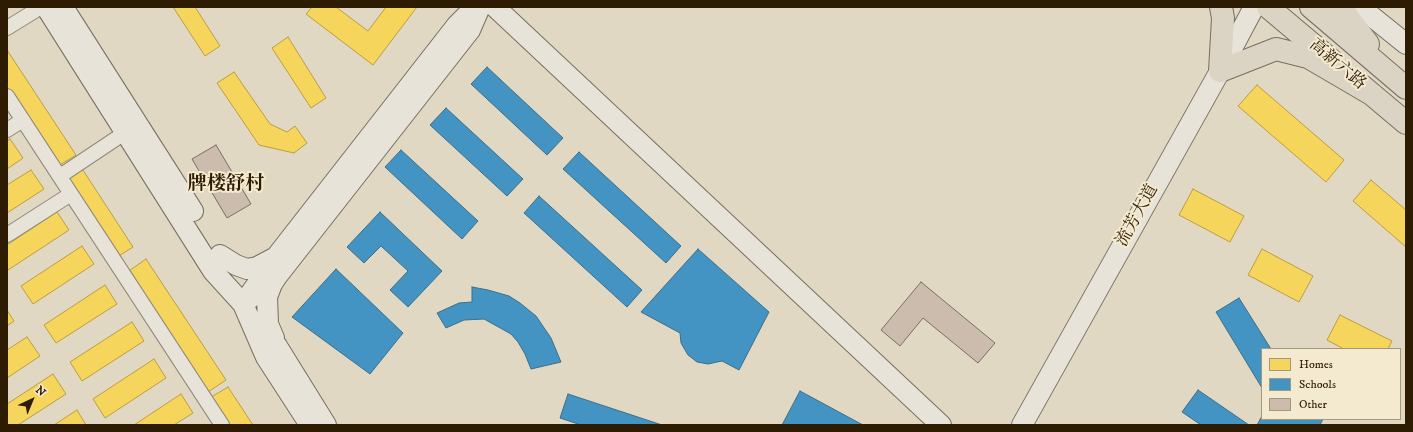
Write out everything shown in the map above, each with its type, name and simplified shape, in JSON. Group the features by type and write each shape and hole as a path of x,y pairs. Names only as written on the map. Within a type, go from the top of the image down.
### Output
{"main road":[{"path":"46,7 213,271 243,304 277,346 326,425"},
{"path":"63,7 220,255 266,357 310,425"},
{"path":"277,346 268,324 267,297 279,263 457,25 475,7"},
{"path":"243,304 278,275 279,263 470,30 480,7"},
{"path":"495,7 941,425"},
{"path":"1221,7 1223,18 1220,71 1276,49 1308,57 1373,95"},
{"name":"流芳大道","path":"1022,425 1220,71 1254,7"},
{"name":"高新六路","path":"1268,7 1406,123"},
{"name":"高新六路","path":"1311,7 1399,82"},
{"path":"1340,7 1399,82"},
{"path":"1360,7 1406,44"},
{"path":"220,255 236,265 246,269 279,263"}],"street":[{"path":"7,28 41,7"},
{"path":"7,96 222,425"},
{"path":"7,130 23,120"},
{"path":"60,176 126,132"},
{"path":"7,235 71,194"}],"building: Homes":[{"path":"173,7 195,7 220,46 205,56"},
{"path":"312,7 336,7 368,31 386,7 417,7 373,65 306,14"},
{"path":"288,37 326,98 311,108 272,48"},
{"path":"7,50 76,155 55,168 7,95"},
{"path":"234,72 270,124 287,132 295,126 307,143 294,153 259,145 217,83"},
{"path":"1257,85 1344,160 1326,182 1238,106"},
{"path":"10,139 23,158 7,169 7,141"},
{"path":"79,164 133,247 114,259 60,176"},
{"path":"31,170 44,189 7,213 7,185"},
{"path":"1371,180 1406,210 1406,247 1353,201"},
{"path":"1193,189 1244,216 1230,242 1179,215"},
{"path":"57,212 69,230 8,270 7,245"},
{"path":"82,246 94,264 33,304 21,286"},
{"path":"1262,249 1313,276 1299,302 1248,275"},
{"path":"146,259 226,380 205,394 126,273"},
{"path":"105,285 117,304 56,343 44,325"},
{"path":"7,310 14,321 7,326"},
{"path":"1340,315 1392,341 1388,348 1342,348 1327,340"},
{"path":"132,322 144,341 82,381 70,362"},
{"path":"27,337 40,356 7,378 7,350"},
{"path":"154,359 166,378 105,418 93,399"},
{"path":"53,374 66,394 18,425 7,425 7,404"},
{"path":"228,387 253,425 225,425 208,399"},
{"path":"181,394 193,413 174,425 134,425"},
{"path":"77,410 86,425 54,425"}],"building: Schools":[{"path":"487,67 563,138 547,155 471,84"},
{"path":"446,108 523,179 507,196 430,125"},
{"path":"401,150 478,221 462,239 385,167"},
{"path":"579,152 681,246 666,263 563,169"},
{"path":"539,196 642,290 627,307 524,213"},
{"path":"380,212 442,271 408,307 390,290 408,271 381,246 364,263 347,247"},
{"path":"698,249 769,312 739,370 722,361 708,364 697,362 688,355 681,343 680,333 641,312"},
{"path":"336,269 403,333 370,374 292,317"},
{"path":"472,287 509,296 536,316 551,338 561,362 531,369 525,354 511,334 484,319 464,320 446,328 437,313 459,303 472,302"},
{"path":"1239,298 1270,348 1261,348 1261,386 1216,312"},
{"path":"1198,390 1249,425 1201,425 1182,412"},
{"path":"800,391 863,425 782,425"},
{"path":"568,394 662,425 581,425 560,418"},
{"path":"1261,418 1261,420 1322,420 1320,425 1257,425"}],"building: Other":[{"path":"216,145 251,204 227,218 192,159"},
{"path":"921,282 995,343 978,363 923,318 900,346 881,330"}],"district":[{"name":"牌楼舒村","path":"226,185"}]}
